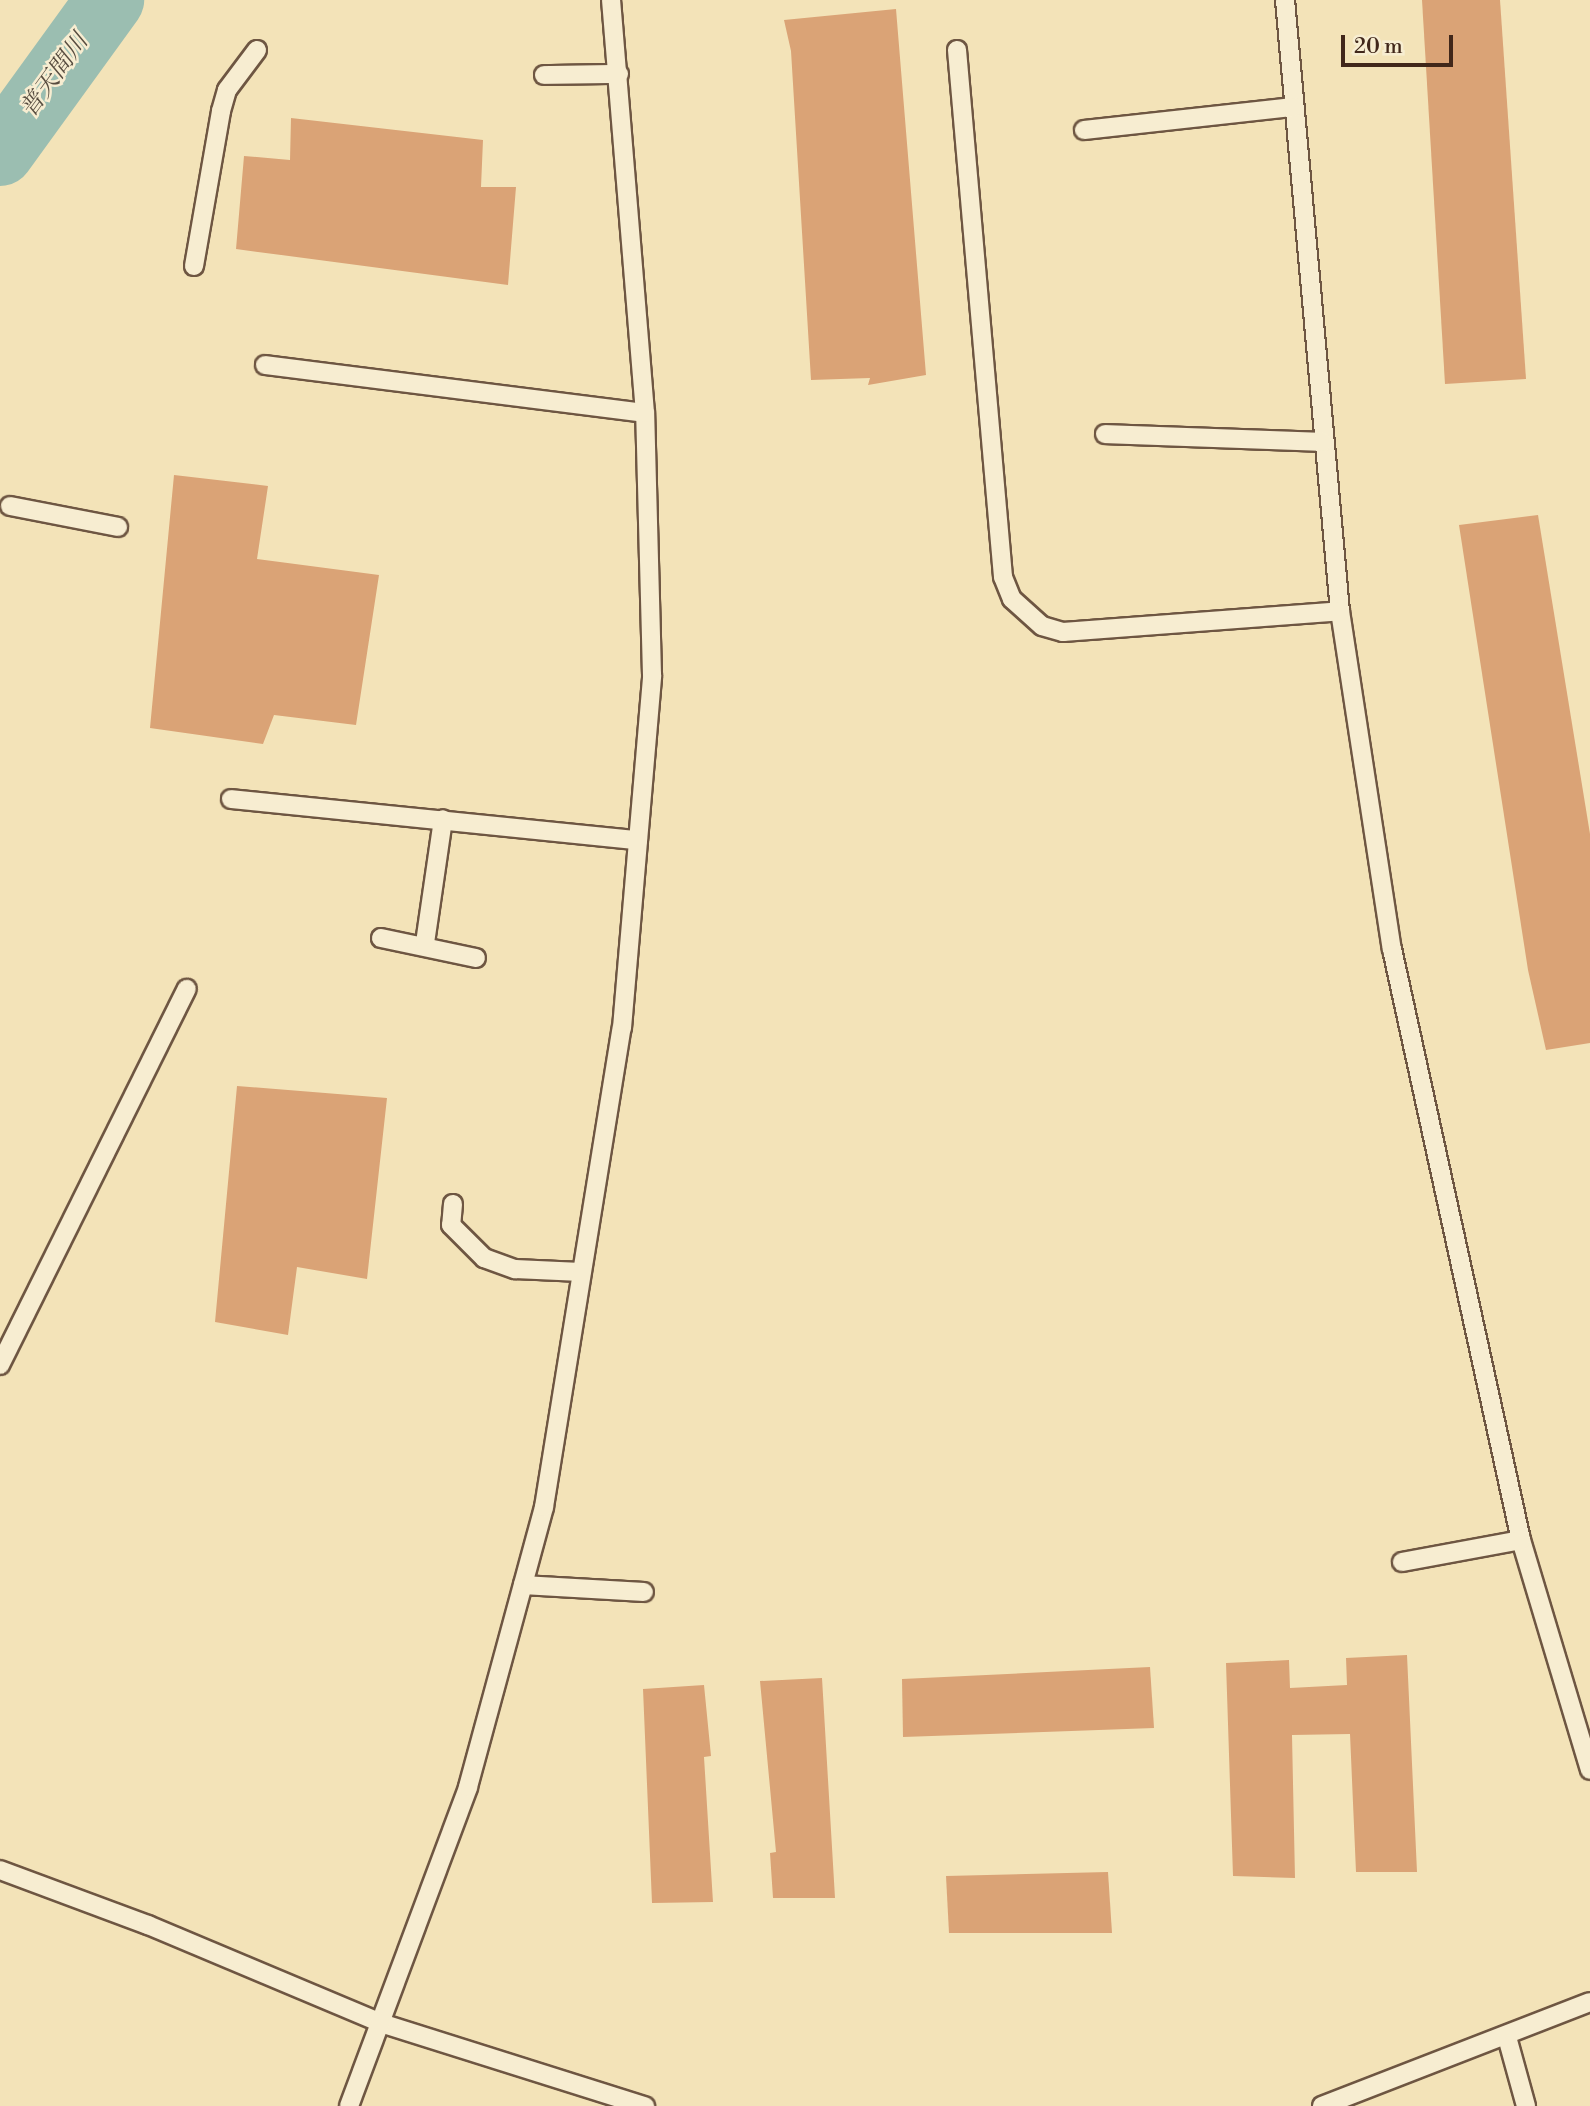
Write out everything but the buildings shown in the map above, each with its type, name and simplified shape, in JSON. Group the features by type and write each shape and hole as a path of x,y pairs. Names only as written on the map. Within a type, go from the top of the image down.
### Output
{"lane":[{"path":"349,2106 468,1787 544,1507 622,1028 652,675 645,413 611,0"},
{"path":"1285,0 1340,611 1392,949 1521,1540 1590,1770"},
{"path":"194,266 224,101 257,50"},
{"path":"957,50 1003,577 1012,599 1042,626 1063,632 1340,611"},
{"path":"544,75 619,74"},
{"path":"1084,130 1294,107"},
{"path":"265,365 645,413"},
{"path":"1105,434 1323,442"},
{"path":"10,506 118,527"},
{"path":"231,799 638,840"},
{"path":"425,943 443,819"},
{"path":"381,937 425,943 476,958"},
{"path":"0,1365 187,989"},
{"path":"453,1204 451,1224 484,1258 515,1269 581,1272"},
{"path":"1402,1562 1521,1540"},
{"path":"523,1585 644,1592"},
{"path":"0,1870 148,1925 382,2023 645,2106"},
{"path":"1322,2106 1507,2037 1590,2002"},
{"path":"1507,2037 1526,2106"}],"waterway":[{"name":"普天間川","path":"0,152 110,0"}]}
